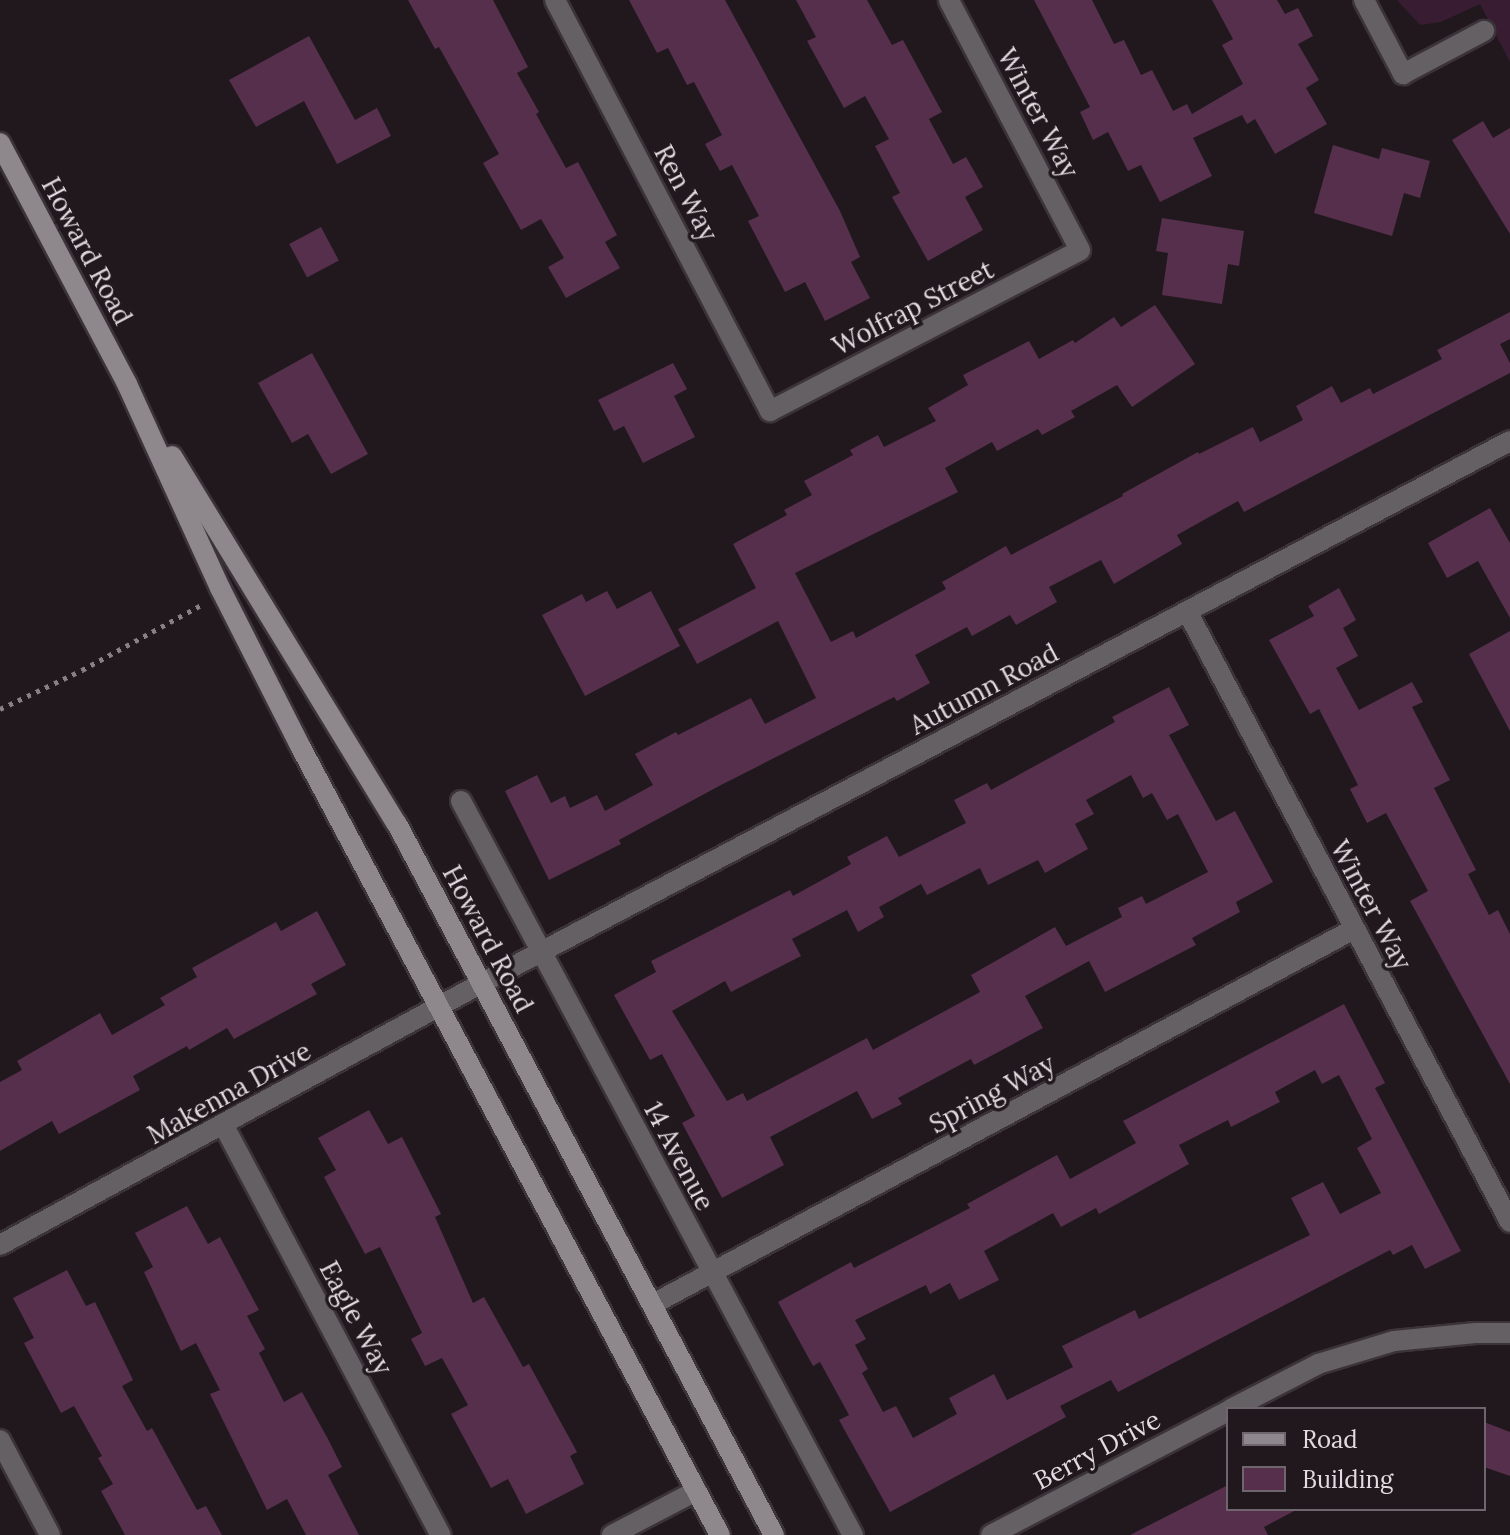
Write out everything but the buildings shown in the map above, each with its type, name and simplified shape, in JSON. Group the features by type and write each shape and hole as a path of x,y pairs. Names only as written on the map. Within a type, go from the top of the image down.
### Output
{"main road":[{"name":"Howard Road","path":"0,143 127,384 220,588 437,1008 720,1535"},
{"name":"Howard Road","path":"127,384 391,813 774,1535"}],"street":[{"name":"Ren Way","path":"555,0 770,411"},
{"name":"Winter Way","path":"949,0 1080,250"},
{"path":"1364,0 1403,74 1484,31"},
{"name":"Wolfrap Street","path":"770,411 1080,250"},
{"name":"Autumn Road","path":"482,983 1510,441"},
{"name":"Winter Way","path":"1187,611 1510,1222"},
{"name":"14 Avenue","path":"461,801 853,1535"},
{"name":"Spring Way","path":"653,1304 1354,929"},
{"name":"Makenna Drive","path":"0,1245 224,1126 482,983"},
{"name":"Eagle Way","path":"224,1126 441,1535"},
{"name":"Berry Drive","path":"1236,1407 1318,1364 1394,1341 1510,1333"},
{"name":"Berry Drive","path":"991,1535 1226,1412"},
{"path":"0,1440 50,1535"},
{"path":"612,1535 696,1491"}],"path":[{"path":"0,709 82,670 189,612 220,588"}],"shaded area":[{"path":"1397,0 1510,0 1510,62 1480,4 1441,22 1420,25"}]}
